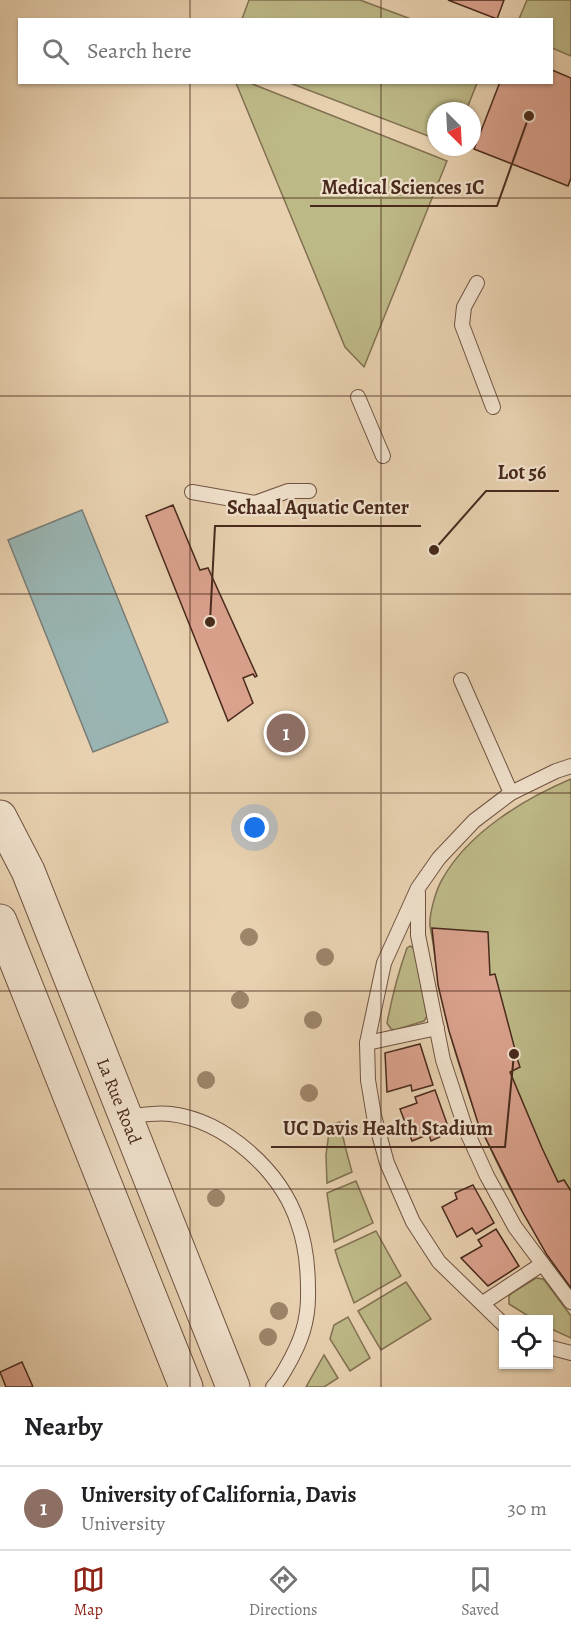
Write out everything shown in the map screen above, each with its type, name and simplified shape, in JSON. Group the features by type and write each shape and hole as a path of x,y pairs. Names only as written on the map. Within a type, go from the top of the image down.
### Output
{"street":[{"name":"La Rue Road","path":"0,817 28,871 233,1387"},
{"path":"0,921 186,1387"}],"lane":[{"path":"477,283 464,307 462,325 493,407"},
{"path":"357,397 383,456"},
{"path":"192,492 255,502 288,491 309,491"},
{"path":"461,680 511,793"},
{"path":"499,1319 439,1262 413,1222 387,1163 374,1116 368,1080 366,1042 384,963 418,888 438,858 474,821 511,793 571,766"},
{"path":"418,888 418,935 443,1060 470,1139 515,1227 571,1302"},
{"path":"366,1042 437,1028"},
{"path":"126,1117 150,1113 173,1114 206,1123 240,1144 264,1167 288,1199 298,1222 304,1245 308,1268 308,1307 304,1331 295,1353 273,1387"},
{"path":"483,1303 542,1264"},
{"path":"553,1348 571,1353"}],"shaded area":[{"path":"249,0 360,0 408,18 242,18"},
{"path":"527,0 571,0 571,56 553,48 553,18 519,18"},
{"path":"236,84 253,84 427,153 427,156 447,161 364,367 345,347"},
{"path":"293,84 476,84 469,102 427,102 427,136"},
{"path":"571,779 571,1288 519,1206 478,1121 444,1012 430,921 440,883 467,846 517,807"},
{"path":"410,946 414,948 427,1016 424,1021 395,1030 391,1029 387,1023 401,967 407,948"},
{"path":"340,1122 352,1172 327,1183 326,1155 330,1125"},
{"path":"356,1181 373,1223 334,1242 327,1193"},
{"path":"376,1231 401,1276 354,1303 335,1250"},
{"path":"536,1278 543,1279 571,1316 571,1338 553,1330 553,1315 527,1315 509,1304 509,1296"},
{"path":"406,1282 431,1319 381,1350 358,1311"},
{"path":"348,1317 370,1358 350,1371 330,1339 334,1325"},
{"path":"324,1355 338,1378 324,1387 306,1387"}],"water":[{"path":"82,510 168,722 93,752 8,540"}],"building":[{"path":"448,0 504,0 497,18"},
{"path":"553,70 571,78 571,178 568,186 481,152 481,131 499,84 553,84"},
{"path":"173,505 200,570 208,568 257,676 253,674 243,678 253,703 228,721 146,516"},
{"path":"432,928 488,932 490,975 495,974 520,1067 510,1072 558,1182 564,1180 571,1191 571,1288 547,1255 522,1211 478,1123 449,1031 438,985"},
{"path":"420,1044 433,1085 412,1091 411,1085 387,1092 385,1053"},
{"path":"435,1090 450,1132 431,1141 429,1134 412,1141 400,1109 417,1103 415,1097"},
{"path":"473,1185 494,1223 476,1234 472,1228 457,1237 442,1207 457,1199 455,1193"},
{"path":"496,1229 519,1266 488,1286 461,1258 482,1246 478,1240"},
{"path":"22,1362 33,1387 6,1387 0,1372"}],"place":[{"name":"Medical Sciences 1C","path":"529,116"},
{"name":"Lot 56","path":"434,550"},
{"name":"Schaal Aquatic Center","path":"210,622"},
{"name":"University of California, Davis","path":"286,733"},
{"name":"UC Davis Health Stadium","path":"514,1054"}]}
